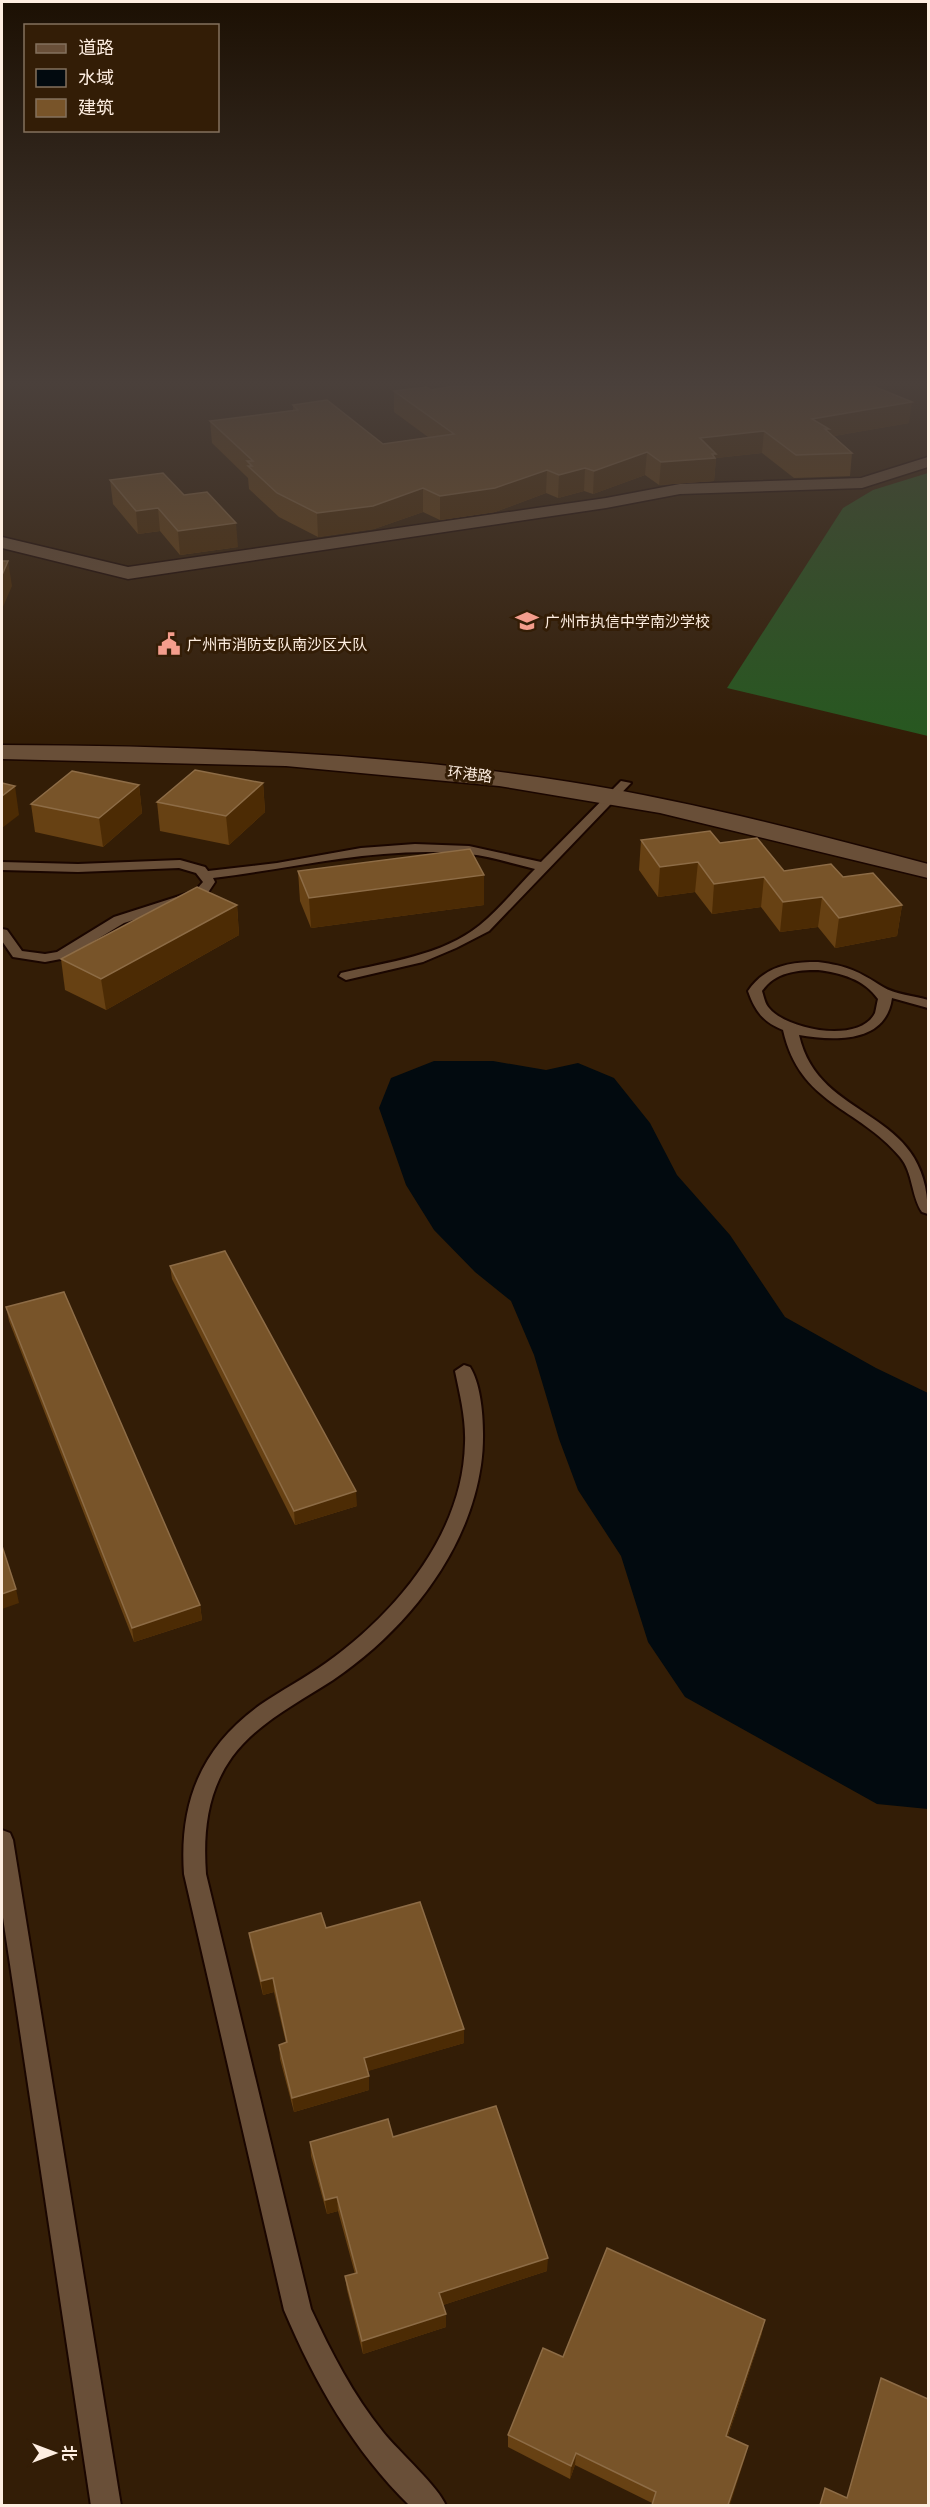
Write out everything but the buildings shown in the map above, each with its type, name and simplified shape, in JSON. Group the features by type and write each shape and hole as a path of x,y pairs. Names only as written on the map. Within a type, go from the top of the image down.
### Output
{"street":[{"path":"2,543 128,573 588,503"},
{"name":"环港路","path":"2,738 224,740 343,747 520,766 619,789 686,810 928,871"},
{"name":"环港路","path":"2,752 218,754 336,761 699,796 928,853"}],"lane":[{"path":"346,976 387,969 425,958 458,944 484,927 619,789"},
{"path":"2,866 78,868 180,864 192,866 207,875 277,867 361,852 415,848 469,850 544,867"},
{"path":"2,933 18,954 45,958 61,955 119,920 200,894 207,888 209,882 207,875"},
{"path":"880,991 886,1007 883,1016 866,1028 838,1035 790,1029 766,1016 755,1000 758,984 776,972 803,966 834,968 862,976 880,991 928,1004"},
{"path":"790,1029 795,1053 809,1077 840,1104 889,1134 909,1156 923,1202 928,1209"},
{"path":"432,2505 409,2485 373,2444 342,2402 317,2356 298,2310 195,1874 191,1848 198,1799 222,1754 259,1717 335,1667 382,1628 420,1585 447,1541 465,1497 474,1453 473,1411 464,1371"},
{"path":"2,1840 106,2505"}],"green space":[{"path":"851,503 928,503 928,736 727,688 843,508"}],"water":[{"path":"434,1061 493,1061 546,1070 578,1063 614,1078 650,1123 677,1175 730,1235 785,1317 876,1368 928,1393 928,1809 877,1804 685,1697 648,1642 621,1556 578,1490 559,1439 534,1355 511,1301 475,1272 434,1230 406,1185 379,1108 391,1078"}],"place":[{"name":"广州市执信中学南沙学校","path":"527,621"},
{"name":"广州市消防支队南沙区大队","path":"169,644"}]}
